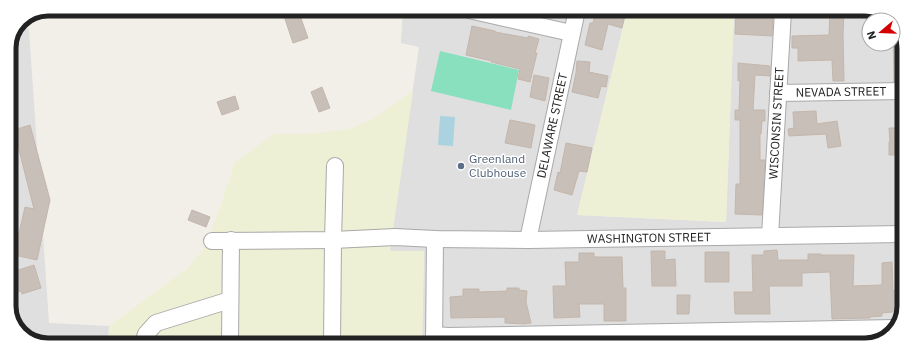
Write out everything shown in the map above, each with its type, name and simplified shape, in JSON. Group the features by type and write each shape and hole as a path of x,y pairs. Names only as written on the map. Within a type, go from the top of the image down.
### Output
{"street":[{"path":"495,16 572,34"},
{"name":"DELAWARE STREET","path":"528,240 576,16"},
{"name":"WISCONSIN STREET","path":"770,236 783,16"},
{"name":"NEVADA STREET","path":"778,93 897,91"},
{"path":"332,338 335,166"},
{"name":"WASHINGTON STREET","path":"212,241 333,240 395,237 528,240 897,234"},
{"path":"434,338 435,239"},
{"path":"230,338 231,240"},
{"path":"145,338 146,334 156,323 230,300"},
{"path":"642,338 889,328"},
{"path":"439,338 448,336 561,338"}],"shaded area":[{"path":"403,16 626,16 577,215 726,222 734,16 861,16 861,52 897,52 897,310 892,324 881,334 865,338 422,338 424,251 389,252 419,47 401,43"},
{"path":"26,24 29,30 49,323 109,326 108,338 48,338 32,334 18,318 16,308 16,48 18,36"}],"green space":[{"path":"626,16 734,16 726,222 577,215"},
{"path":"440,51 519,70 511,110 431,91"},
{"path":"413,91 390,251 424,251 422,338 108,338 109,326 188,268 206,246 235,162 274,134 308,134 349,129 373,119"}],"water":[{"path":"440,116 455,117 453,146 438,145"}],"building":[{"path":"284,16 300,16 308,38 293,43"},
{"path":"595,16 625,16 622,28 608,24 602,50 585,45 590,23 593,23"},
{"path":"736,16 773,16 772,36 735,34"},
{"path":"830,16 844,16 844,81 833,81 832,60 798,61 798,48 792,48 792,36 829,35"},
{"path":"472,26 495,32 528,38 528,36 539,39 530,82 518,79 520,69 466,55"},
{"path":"894,52 897,52 897,82 894,82"},
{"path":"577,61 590,62 589,72 608,76 606,87 601,86 598,98 572,92"},
{"path":"738,63 770,66 770,76 755,75 753,110 765,110 765,121 762,121 760,134 760,160 765,160 762,215 735,214 736,184 740,184 740,120 735,120 735,110 739,110 740,80 738,81"},
{"path":"534,75 549,78 545,101 530,97"},
{"path":"322,87 330,108 319,112 311,92"},
{"path":"235,96 239,109 222,115 217,102"},
{"path":"816,111 817,124 837,121 841,146 828,148 826,134 789,136 788,129 794,128 793,112"},
{"path":"510,120 535,125 531,148 505,143"},
{"path":"30,125 50,200 37,260 16,255 16,246 25,207 34,209 16,138 16,129"},
{"path":"889,128 897,128 897,155 889,155"},
{"path":"566,143 592,148 587,172 579,171 572,195 554,190 558,172 560,173"},
{"path":"192,210 210,217 206,227 188,220"},
{"path":"777,250 778,260 808,260 808,254 854,255 853,286 882,285 882,263 892,262 893,291 897,290 896,312 882,313 882,316 870,318 832,319 830,272 802,273 802,286 769,286 770,314 735,314 734,292 753,292 752,255 764,255 764,251"},
{"path":"651,251 665,251 665,260 675,259 676,286 652,286"},
{"path":"705,252 729,252 729,282 705,282"},
{"path":"579,253 594,253 594,257 622,257 623,288 626,288 626,321 604,321 604,304 579,304 580,317 554,318 553,286 566,286 565,262 579,262"},
{"path":"34,265 41,288 22,294 21,291 16,293 16,271"},
{"path":"507,288 519,288 519,290 527,291 526,302 531,323 505,323 505,317 451,318 450,297 463,296 463,289 479,289 479,292 507,291"},
{"path":"677,295 690,295 689,314 677,314"}],"place":[{"name":"Greenland Clubhouse","path":"461,166"}]}
